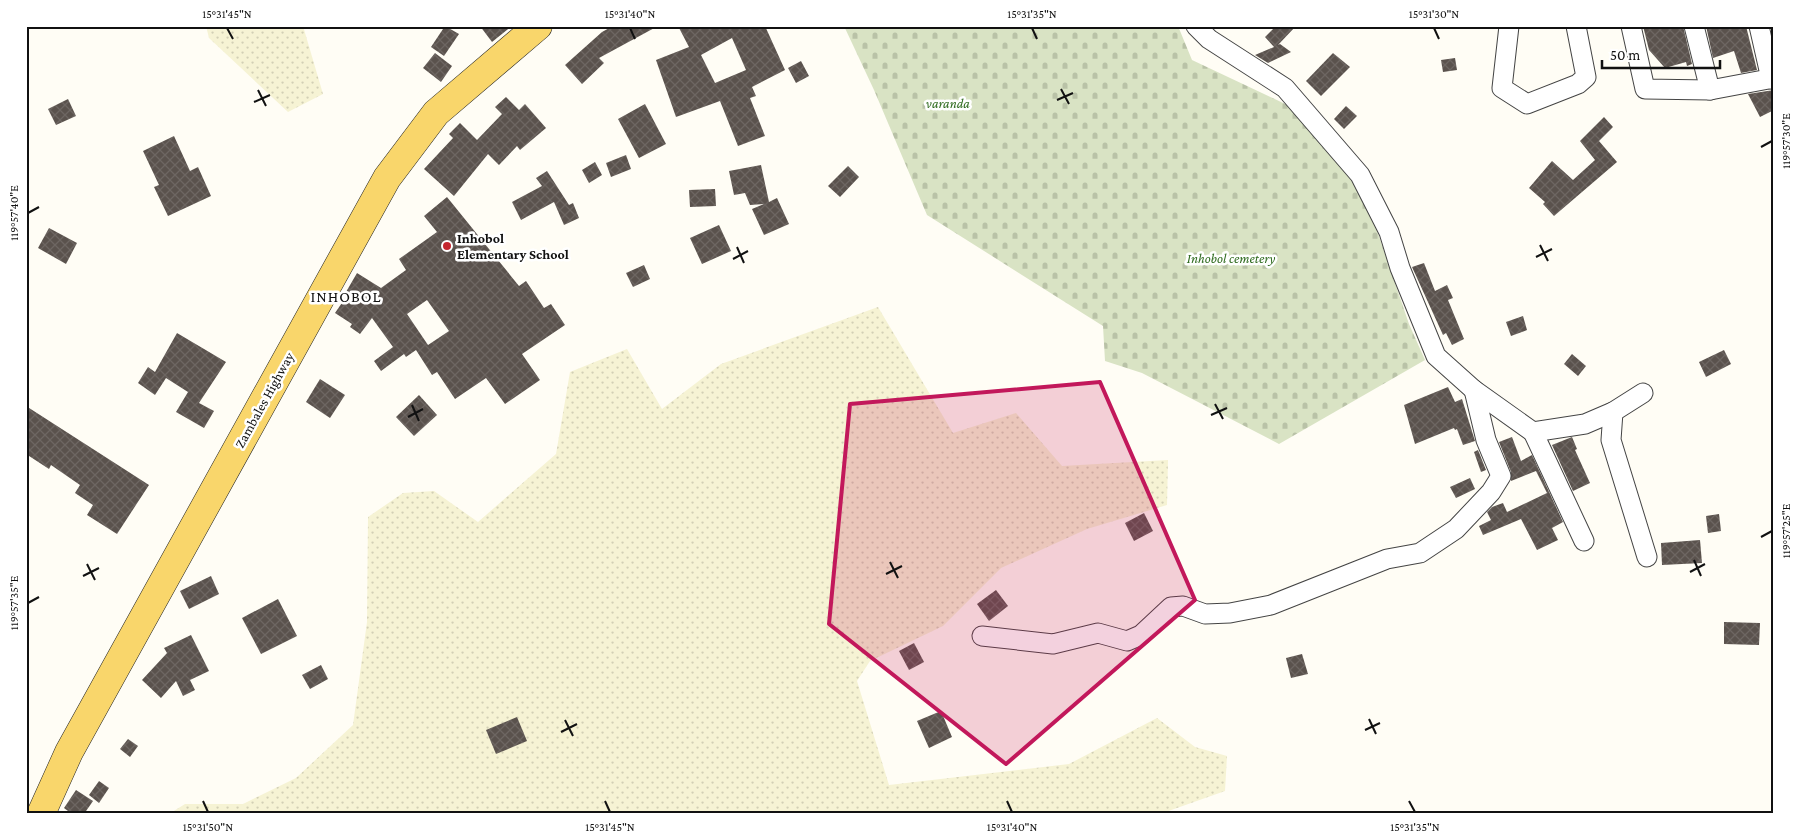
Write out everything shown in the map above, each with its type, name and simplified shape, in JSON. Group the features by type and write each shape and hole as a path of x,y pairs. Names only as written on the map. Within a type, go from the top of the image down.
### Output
{"main road":[{"name":"Zambales Highway","path":"41,814 74,743 387,178 436,113 538,26"}],"street":[{"path":"1196,26 1209,40 1285,88 1360,176 1389,232 1400,268 1436,356 1474,390 1533,432 1584,541"},
{"path":"1509,26 1502,88 1527,104 1578,84 1586,77 1576,26"},
{"path":"1631,26 1645,89 1710,90 1772,78 1759,26"},
{"path":"1694,26 1710,90"},
{"path":"982,636 1053,644 1098,633 1127,642 1141,635 1171,607 1183,606 1205,614 1230,613 1271,605 1387,559 1420,553 1456,528 1491,492 1501,476 1486,440 1474,390"},
{"path":"1533,432 1585,424 1613,412 1643,393"},
{"path":"1613,412 1611,440 1647,557"}],"highlighted area":[{"path":"1100,382 1195,600 1006,764 829,624 850,404"}],"shaded area":[{"path":"206,26 303,26 323,94 288,112 209,38"},
{"path":"878,307 953,433 1016,413 1062,466 1168,460 1167,505 1087,529 1001,568 943,626 870,661 857,681 889,785 1069,764 1157,718 1195,747 1227,756 1225,791 1160,814 169,814 185,804 243,804 296,778 353,725 367,622 368,517 403,493 434,491 478,522 556,454 570,372 627,349 662,409 721,364"}],"green space":[{"name":"Inhobol cemetery","path":"844,26 1178,26 1192,60 1302,112 1368,204 1409,324 1425,360 1279,444 1142,373 1105,361 1103,326 927,215 874,90"}],"building":[{"path":"445,26 459,34 444,56 431,47"},
{"path":"480,26 512,26 492,42"},
{"path":"613,26 658,26 599,58 604,63 582,84 565,65 602,32"},
{"path":"678,26 765,26 785,70 752,87 756,96 750,98 765,136 738,146 720,101 676,117 656,60 689,47","holes":["732,38 746,70 715,83 701,55"]},
{"path":"1276,26 1296,26 1278,45 1280,44 1291,52 1268,63 1255,55 1274,47 1265,37"},
{"path":"1643,26 1683,26 1692,64 1687,66 1686,62 1665,68 1649,50"},
{"path":"1706,26 1746,26 1757,70 1741,73 1734,51 1713,58"},
{"path":"435,53 452,66 441,82 423,68"},
{"path":"1333,53 1350,67 1321,96 1306,81"},
{"path":"1455,58 1457,70 1443,72 1441,60"},
{"path":"801,61 809,76 796,83 788,68"},
{"path":"1774,90 1774,110 1760,117 1748,94"},
{"path":"506,97 519,110 525,104 546,128 520,150 517,146 499,165 488,154 454,196 424,169 453,138 449,134 460,123 477,140 502,114 495,107"},
{"path":"68,99 76,116 56,125 48,109"},
{"path":"645,104 666,144 639,158 618,119"},
{"path":"1346,106 1357,116 1344,129 1334,119"},
{"path":"1604,117 1613,127 1599,141 1617,162 1554,216 1543,204 1545,202 1529,188 1552,161 1573,180 1595,160 1580,141"},
{"path":"174,136 190,171 198,167 211,196 168,216 154,187 159,185 143,151"},
{"path":"626,155 631,169 611,177 606,163"},
{"path":"595,162 602,175 589,183 582,170"},
{"path":"761,165 769,202 777,198 789,224 764,235 752,209 764,204 750,205 745,193 734,195 729,171"},
{"path":"848,166 859,177 840,197 828,186"},
{"path":"547,171 569,205 573,203 579,218 564,225 554,202 521,220 512,202 542,186 536,178"},
{"path":"715,189 716,206 690,207 689,190"},
{"name":"Inhobol Elementary School","path":"447,197 519,286 526,281 544,308 551,304 565,325 522,354 540,380 505,404 486,378 455,399 437,372 432,375 416,350 406,357 404,354 381,371 374,361 393,347 372,318 360,334 350,327 352,324 335,313 348,294 346,292 357,273 381,288 406,270 399,259 437,232 424,216","holes":["427,300 449,331 428,345 407,314"]},
{"path":"719,225 731,251 702,264 690,238"},
{"path":"49,228 77,243 66,264 38,248"},
{"path":"1424,263 1435,291 1447,285 1453,298 1448,300 1464,339 1452,345 1446,333 1443,335 1412,267"},
{"path":"644,265 650,279 633,287 626,273"},
{"path":"1523,316 1527,330 1511,336 1506,322"},
{"path":"177,333 226,362 199,403 214,411 204,428 176,412 188,392 166,378 155,395 138,383 148,367 155,372"},
{"path":"1724,350 1731,364 1706,377 1699,362"},
{"path":"1572,354 1586,366 1578,376 1564,364"},
{"path":"320,379 345,395 330,418 306,402"},
{"path":"1448,387 1455,402 1462,399 1475,441 1463,445 1457,429 1455,430 1454,428 1415,444 1404,405"},
{"path":"419,395 437,415 414,436 396,417"},
{"path":"26,406 149,485 117,534 87,515 93,505 75,493 80,485 51,465 49,469 26,454"},
{"path":"1512,437 1521,461 1532,455 1563,522 1552,528 1558,540 1537,550 1521,519 1483,535 1479,526 1491,520 1487,512 1492,507 1503,503 1507,512 1547,493 1536,471 1511,481 1511,472 1499,442"},
{"path":"1572,437 1577,449 1575,450 1590,483 1573,491 1552,445"},
{"path":"1478,450 1486,470 1481,472 1474,452"},
{"path":"1470,478 1475,489 1456,498 1450,487"},
{"path":"1144,513 1153,531 1134,541 1125,523"},
{"path":"1719,514 1721,531 1708,533 1706,516"},
{"path":"1700,540 1702,563 1662,565 1661,543"},
{"path":"211,576 219,594 189,609 180,591"},
{"path":"996,590 1008,606 989,621 977,604"},
{"path":"278,599 297,636 261,654 242,618"},
{"path":"1724,622 1760,623 1759,645 1724,644"},
{"path":"191,635 209,671 190,680 195,690 183,696 176,681 161,698 142,680 167,653 164,648"},
{"path":"914,643 924,662 909,670 899,651"},
{"path":"1302,654 1308,674 1291,678 1286,658"},
{"path":"321,665 328,679 310,689 302,675"},
{"path":"941,711 952,737 929,748 917,721"},
{"path":"517,717 527,741 496,754 486,730"},
{"path":"128,739 138,746 130,757 120,749"},
{"path":"99,781 109,788 99,803 89,795"},
{"path":"76,790 93,801 84,814 72,814 64,808"}],"place":[{"name":"Inhobol Elementary School","path":"447,246"}],"district":[{"name":"INHOBOL","path":"346,296"}],"park label":[{"name":"varanda","path":"948,103"}]}
